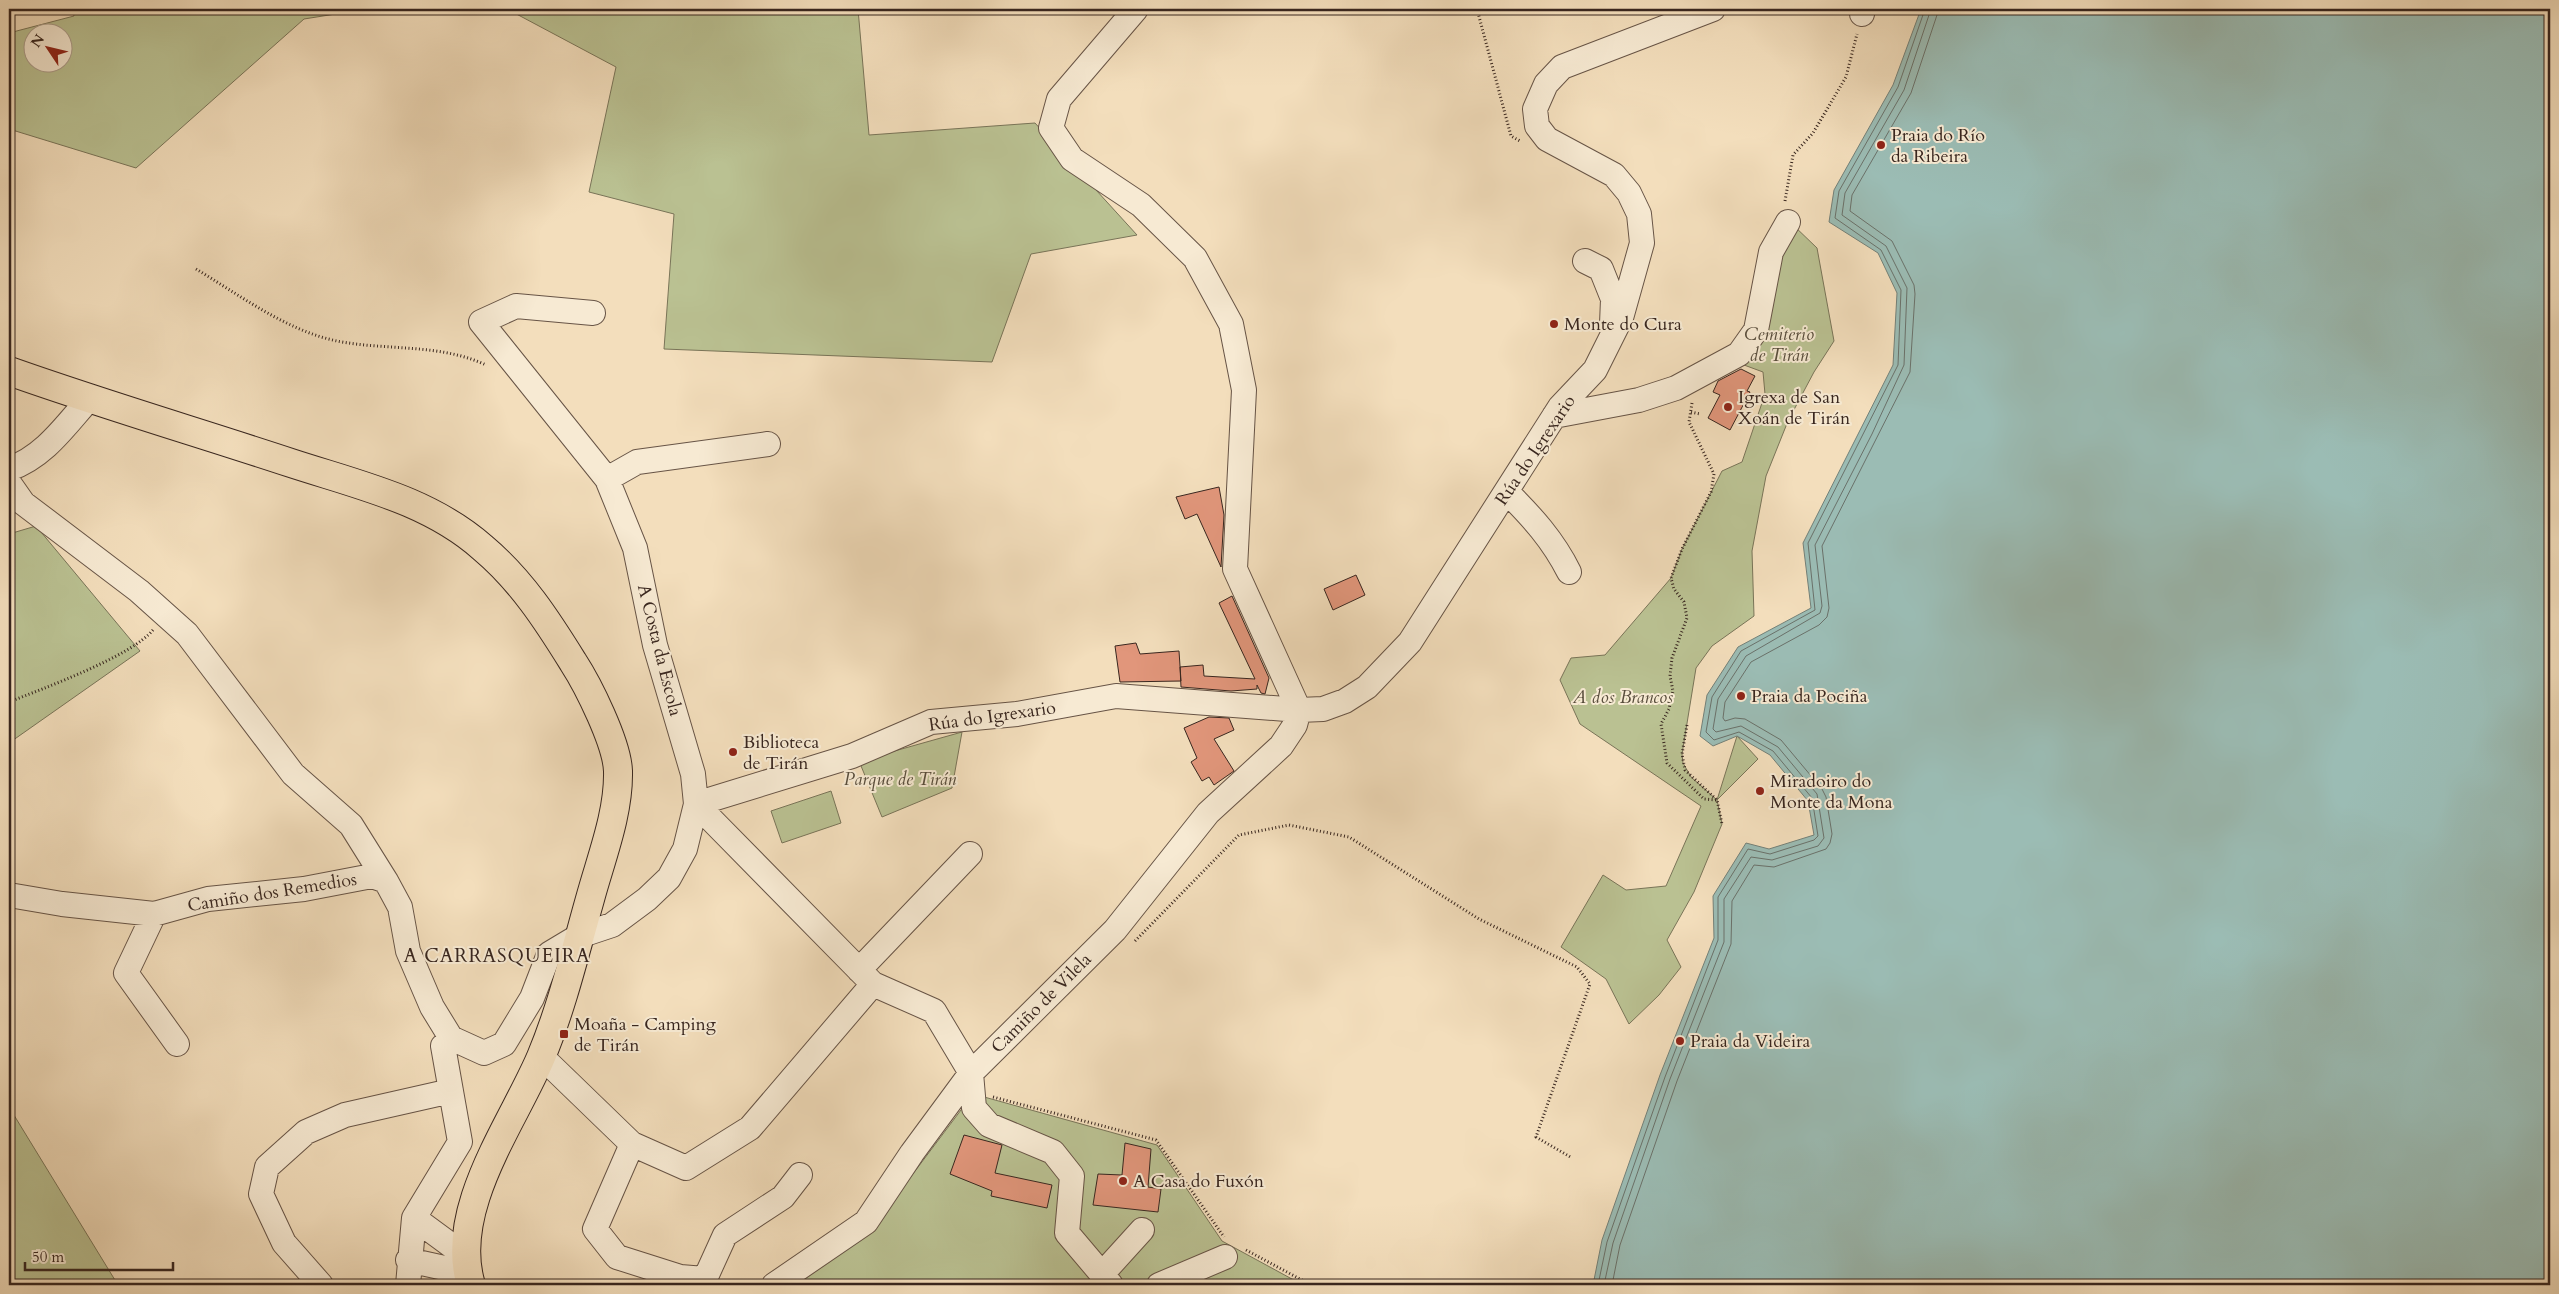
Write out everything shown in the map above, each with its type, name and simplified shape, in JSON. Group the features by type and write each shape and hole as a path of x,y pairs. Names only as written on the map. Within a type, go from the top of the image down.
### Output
{"main road":[{"path":"9,371 88,399 342,479 435,513 482,546 516,580 546,620 584,679 606,728 618,769 612,820 579,936 541,1056 478,1187 466,1233 468,1272"}],"street":[{"path":"1136,9 1060,99 1051,128 1072,159 1141,205 1195,258 1231,324 1244,390 1235,569 1300,710"},
{"path":"1542,133 1537,126 1535,109 1546,84 1562,67 1713,9"},
{"name":"Rúa do Igrexario","path":"696,804 852,756 877,747 909,730 931,722 1017,714 1116,696 1300,710 1323,709 1345,701 1367,687 1410,642 1560,407 1595,370 1621,318 1642,243 1639,214 1630,193 1614,175 1547,139 1542,133"},
{"path":"1554,416 1639,400 1676,388 1740,354 1756,330 1771,252 1788,222"},
{"path":"1585,261 1601,269 1613,299 1612,339"},
{"name":"A Costa da Escola","path":"451,1038 484,1053 504,1044 532,998 549,954 579,936 612,925 647,899 668,878 685,849 696,804 693,774 655,645 635,548 606,479 481,322 516,306 593,314"},
{"path":"9,469 27,462 49,444 88,399"},
{"path":"606,479 637,462 768,444"},
{"path":"9,482 23,504 139,591 187,634 293,774 351,825 400,907 408,951 432,1007 451,1038 443,1046 460,1142 414,1218 408,1260 408,1285"},
{"path":"1507,492 1541,526 1556,546 1569,572"},
{"name":"Camiño de Vilela","path":"774,1285 866,1222 912,1153 971,1073 1115,930 1208,813 1281,746 1295,725 1300,710"},
{"path":"696,804 866,977 934,1011 971,1073 974,1108 989,1126 1053,1152 1072,1176 1067,1234 1107,1279 1142,1230"},
{"path":"541,1056 632,1144 686,1168 750,1128 866,977 970,854"},
{"name":"Camiño dos Remedios","path":"9,895 62,904 154,914 208,899 304,889 372,876 386,881"},
{"path":"154,914 126,973 177,1044"},
{"path":"321,1285 284,1243 261,1194 267,1167 306,1132 345,1115 451,1091"},
{"path":"632,1144 596,1229 617,1257 680,1277 705,1279 725,1235 783,1197 800,1175"},
{"path":"414,1218 468,1272"},
{"path":"1159,1285 1231,1248"},
{"path":"408,1260 468,1272"}],"path":[{"path":"1476,9 1511,136 1525,144 1542,133"},
{"path":"1788,222 1786,193 1793,155 1813,133 1846,77 1862,11"},
{"path":"196,269 284,322 336,341 432,349 471,358 488,366"},
{"path":"1697,378 1689,422 1714,474 1711,492 1682,549 1671,578 1674,589 1684,602 1687,618 1672,658 1670,676 1673,691 1669,709 1661,724 1667,763 1704,798 1717,800"},
{"path":"1690,412 1700,414"},
{"path":"9,702 56,684 146,638 166,614"},
{"path":"1687,725 1682,754 1685,770 1717,800 1722,824"},
{"path":"1115,930 1136,941 1239,835 1288,825 1349,837 1479,919 1577,967 1590,984 1536,1137 1572,1158"},
{"path":"971,1073 982,1094 1156,1140 1231,1248 1311,1285"}],"green space":[{"path":"73,9 367,9 304,19 136,168 9,129 9,33 22,30 22,72 72,72 72,22 51,22 74,16"},
{"path":"507,9 858,9 869,135 1035,123 1137,235 1031,254 992,362 664,349 674,214 589,192 616,67"},
{"path":"1791,223 1817,248 1834,341 1814,372 1788,421 1766,476 1752,551 1754,616 1712,646 1696,668 1682,754 1683,763 1691,777 1717,800 1722,824 1694,892 1667,940 1681,967 1659,995 1629,1024 1606,979 1561,947 1603,875 1626,890 1666,886 1701,806 1580,724 1560,680 1571,658 1605,655 1671,578 1682,549 1722,471 1742,462 1765,394 1763,372 1744,365 1741,357"},
{"path":"36,526 140,651 9,743 9,534"},
{"name":"Parque de Tirán","path":"962,732 952,788 882,817 859,761"},
{"path":"1737,736 1758,759 1717,800"},
{"path":"831,791 841,823 782,843 771,811"},
{"path":"977,1095 1157,1145 1222,1241 1303,1285 784,1285 894,1199 970,1098"},
{"path":"9,1107 118,1285 9,1285"}],"water":[{"path":"1921,9 2550,9 2550,1285 1593,1285 1602,1240 1660,1075 1714,938 1713,896 1746,843 1769,849 1814,835 1808,801 1770,755 1737,736 1713,746 1700,736 1707,695 1738,647 1811,608 1803,543 1893,365 1897,293 1878,253 1829,222 1834,190 1893,85"}],"building":[{"name":"Igrexa de San Xoán de Tirán","path":"1741,369 1755,376 1747,391 1750,392 1730,430 1708,418 1720,395 1713,392 1718,381"},
{"path":"1219,487 1224,515 1221,567 1197,514 1185,519 1176,497"},
{"path":"1356,575 1365,595 1333,610 1324,589"},
{"path":"1232,596 1269,678 1265,694 1261,693 1257,685 1257,689 1231,691 1181,687 1180,667 1203,665 1204,676 1255,679 1219,603"},
{"path":"1136,643 1140,654 1179,651 1181,681 1120,682 1115,646"},
{"path":"1209,717 1229,718 1234,730 1214,739 1234,771 1214,785 1209,777 1202,781 1191,762 1197,758 1184,728"},
{"path":"964,1135 1002,1145 995,1173 1052,1185 1047,1208 991,1196 992,1191 950,1174"},
{"name":"A Casa do Fuxón","path":"1125,1143 1151,1149 1148,1187 1161,1189 1158,1212 1093,1205 1098,1174 1122,1175"}],"place":[{"name":"Praia do Río da Ribeira","path":"1881,145"},
{"name":"Monte do Cura","path":"1554,324"},
{"name":"Igrexa de San Xoán de Tirán","path":"1728,407"},
{"name":"Praia da Pociña","path":"1741,696"},
{"name":"Biblioteca de Tirán","path":"733,752"},
{"name":"Miradoiro do Monte da Mona","path":"1760,791"},
{"name":"Moaña - Camping de Tirán","path":"564,1034"},
{"name":"Praia da Videira","path":"1680,1041"},
{"name":"A Casa do Fuxón","path":"1123,1181"}],"district":[{"name":"A CARRASQUEIRA","path":"497,955"}],"park label":[{"name":"Cemiterio de Tirán","path":"1779,344"},
{"name":"A dos Brancos","path":"1623,697"}]}
